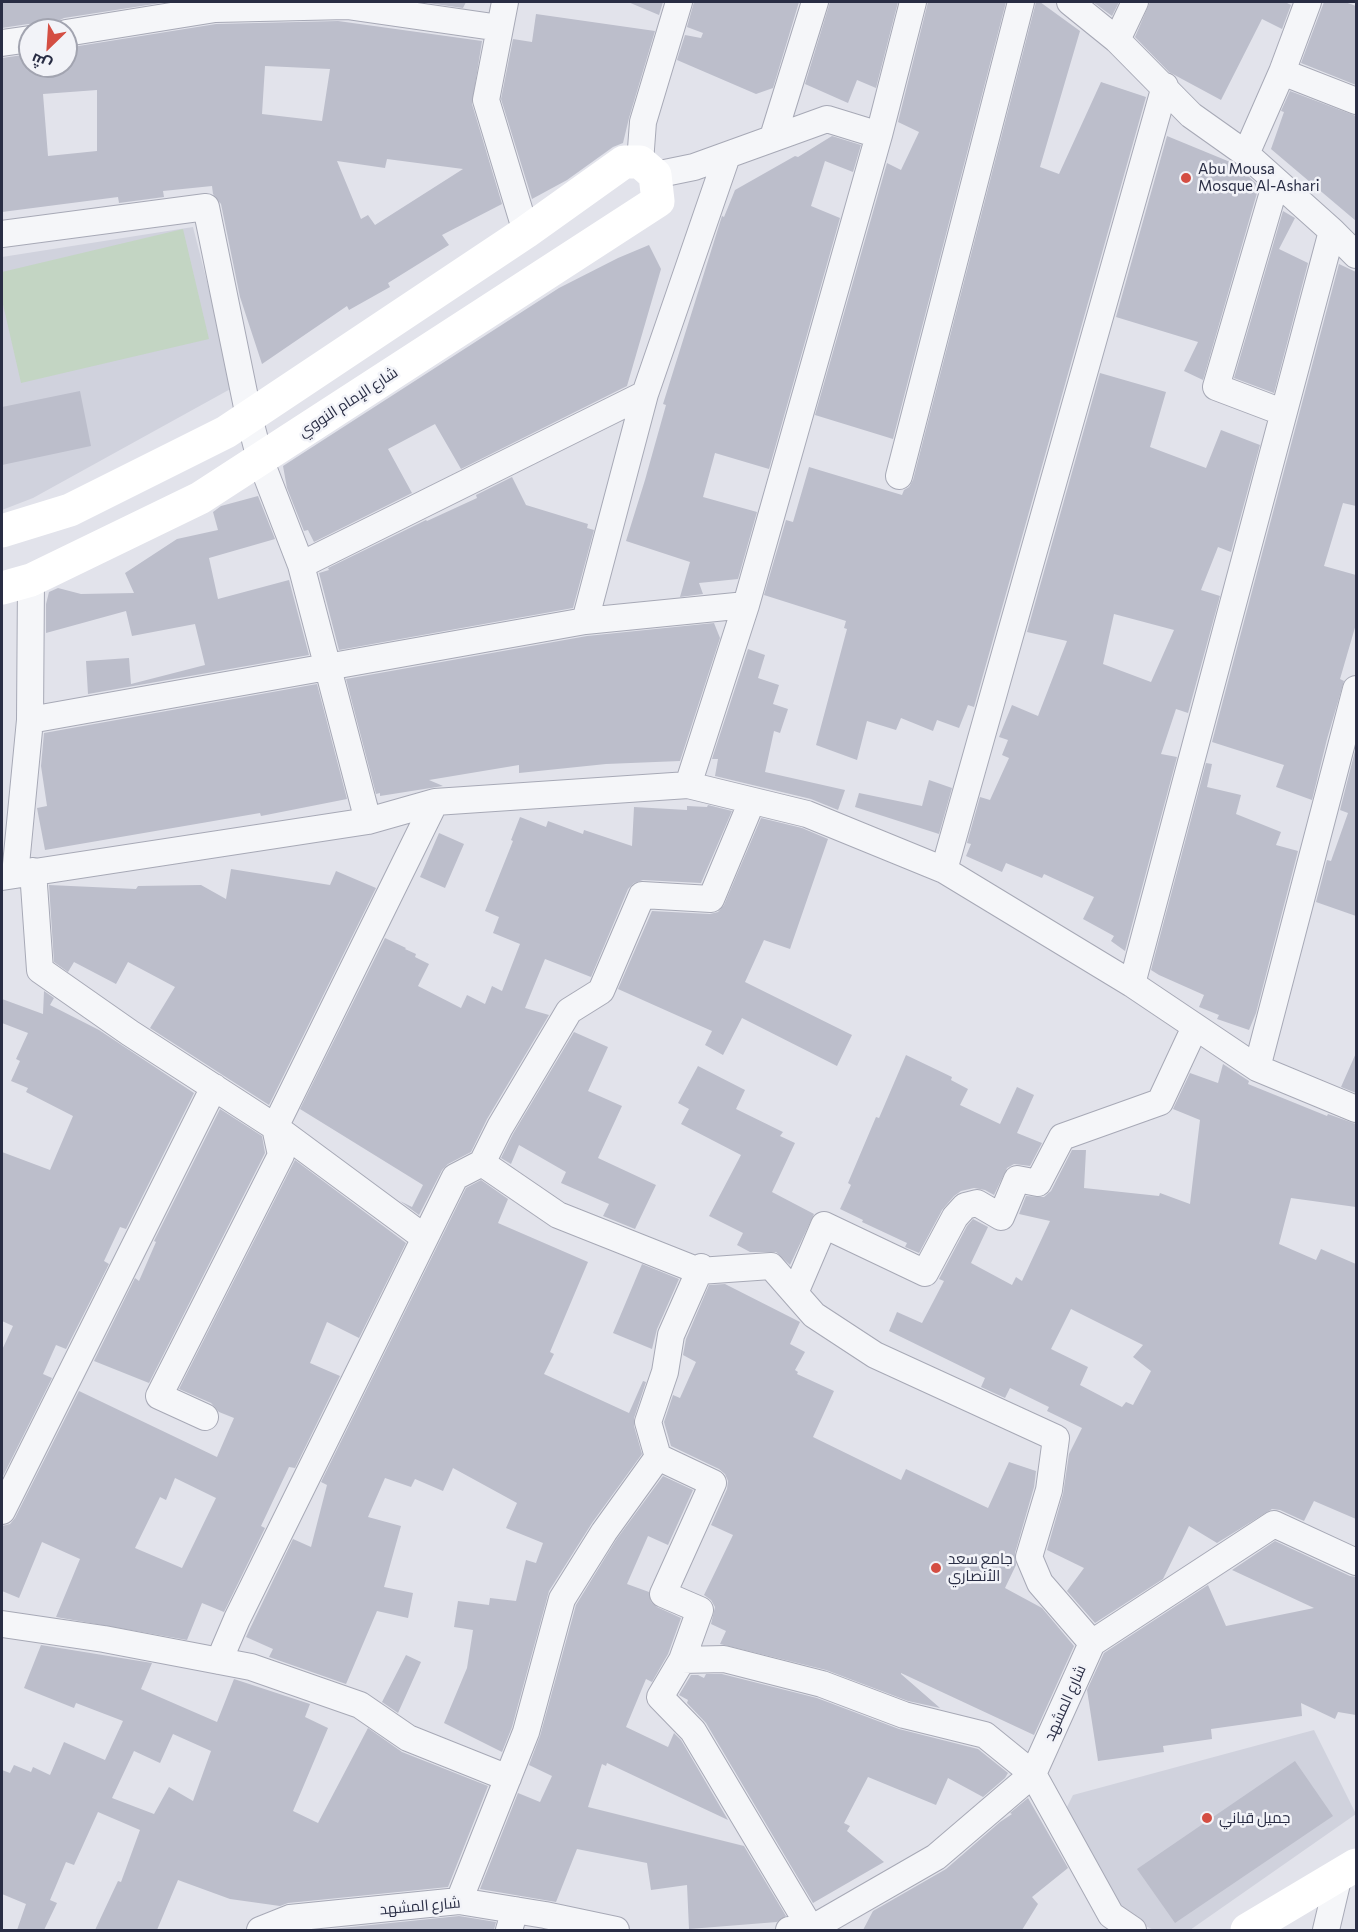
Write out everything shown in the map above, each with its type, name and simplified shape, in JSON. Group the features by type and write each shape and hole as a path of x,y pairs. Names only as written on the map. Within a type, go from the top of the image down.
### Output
{"street":[{"path":"505,2 486,100 526,232"},
{"path":"648,169 643,122 679,2"},
{"path":"773,137 815,2"},
{"path":"688,785 746,605 879,135 913,2"},
{"path":"899,476 1021,2"},
{"path":"1070,2 1117,40 1165,86 1191,115 1246,154 1356,255"},
{"path":"1117,40 1135,2"},
{"path":"1246,154 1282,72 1308,2"},
{"path":"78,31 215,9 347,6 500,28"},
{"path":"2,43 18,41"},
{"path":"1282,72 1356,101"},
{"path":"944,870 1165,86"},
{"path":"2,531 70,510 226,432 526,232 624,162 648,169 694,167 827,119 879,135"},
{"path":"585,621 645,394 727,156"},
{"name":"شارع الإمام النووي","path":"16,584 200,498 658,201 648,169"},
{"path":"1276,183 1216,387 1282,412"},
{"path":"2,234 206,207 249,417 260,459 301,565 368,821"},
{"path":"1132,984 1282,412 1332,231"},
{"path":"301,565 645,394"},
{"path":"16,584 30,720 17,874 40,970 130,1033 275,1127 425,1238"},
{"path":"30,720 585,621 746,605"},
{"path":"1257,1068 1356,695"},
{"path":"17,874 368,821 435,802 688,785 807,814 944,870 1132,984 1257,1068 1356,1108"},
{"path":"219,1661 237,1619 455,1177 482,1163 500,1127 569,1011 601,991 642,895 711,899 752,801"},
{"path":"205,1417 159,1396 281,1155 275,1127 435,802"},
{"path":"795,1293 824,1225 925,1273 955,1217 965,1206 976,1203 1001,1217 1017,1179 1038,1183 1062,1137 1160,1102 1195,1027"},
{"path":"2,1511 214,1087"},
{"path":"482,1163 558,1215 700,1269 771,1266 814,1315 875,1355 1056,1438 1049,1490 1029,1557 1040,1583 1092,1643 1274,1524 1356,1562"},
{"path":"700,1269 671,1335 665,1372 648,1422 658,1457 713,1483 663,1594 700,1610 682,1660 660,1697 693,1731 800,1930"},
{"path":"459,1900 526,1732 562,1599 604,1532 658,1457"},
{"path":"2,1624 251,1667 360,1705 408,1738 508,1778"},
{"name":"شارع المشهد","path":"800,1930 936,1857 1033,1774 1092,1643"},
{"path":"682,1660 724,1659 822,1684 904,1715 985,1735 1033,1774 1111,1915 1133,1930"},
{"path":"1247,1930 1348,1870"},
{"path":"1326,1930 1348,1870"},
{"name":"شارع المشهد","path":"260,1930 290,1918 459,1900 512,1920 616,1930"}],"shaded area":[{"path":"193,227 234,387 33,498 2,510 2,257"},
{"path":"1314,1730 1356,1814 1190,1930 1154,1930 1119,1914 1065,1811 1073,1795"}],"green space":[{"path":"183,229 209,339 21,383 2,300 2,272"}],"building":[{"path":"2,2 167,2 64,18 18,18 18,26 2,28"},
{"path":"421,2 466,2 463,8"},
{"path":"628,2 663,2 659,15"},
{"path":"694,2 799,2 773,88 756,94 677,60 685,35 701,38 703,33 687,27"},
{"path":"830,2 898,2 876,88 857,80 848,103 805,84"},
{"path":"928,2 1006,2 893,439 815,415 887,163 901,170 919,132 898,122"},
{"path":"1036,2 1040,2 1080,31 1040,167 1059,174 1101,82 1146,97 974,707 968,705 959,728 937,720 933,731 901,718 896,730 867,721 857,760 816,745 847,629 844,628 846,621 764,595 786,520 793,522 809,467 902,495 913,480"},
{"path":"1093,2 1119,2 1112,16"},
{"path":"1150,2 1285,2 1291,5 1282,29 1262,19 1221,100 1169,72 1135,37"},
{"path":"1324,2 1345,2 1356,6 1356,85 1301,63"},
{"path":"536,14 655,31 623,143 613,147 567,180 532,199 501,99 513,39 532,42"},
{"path":"338,21 482,41 472,104 502,204 442,235 449,245 388,283 390,287 349,310 347,306 262,364 240,297 221,204 213,194 212,186 163,191 164,197 119,203 118,197 2,212 2,58 18,56 18,78 78,78 78,46 216,24","holes":["265,66 330,69 322,121 262,114","97,90 97,151 48,156 43,94","387,159 463,169 375,225 368,215 361,219 337,161 385,168"]},
{"path":"1290,91 1356,116 1356,221 1271,149 1284,112 1281,111"},
{"path":"832,136 861,145 853,172 825,161 811,206 840,218 769,469 715,453 703,497 757,512 738,579 699,583 703,594 680,597 690,562 626,541 666,405 663,404 722,216 724,217 735,190 795,156 798,157"},
{"path":"1167,136 1235,164 1259,186 1203,380 1184,371 1198,342 1116,317"},
{"path":"1283,211 1295,218 1279,249 1308,263 1274,393 1234,378"},
{"path":"649,245 661,269 627,386 461,469 435,424 388,449 412,493 314,542 308,530 304,531 287,488 283,466 559,288"},
{"path":"1339,264 1356,272 1356,506 1343,503 1324,566 1356,575 1356,624 1340,679 1344,681 1312,800 1276,787 1284,765 1212,742"},
{"path":"1100,373 1166,392 1150,447 1206,468 1221,430 1260,445 1231,552 1218,547 1201,590 1220,596 1188,713 1176,709 1161,754 1177,757 1125,951 1111,941 1114,936 1083,919 1094,897 1044,874 1042,878 1006,863 1002,872 966,856 971,844 967,843 980,797 990,800 1009,758 1002,755 1008,740 999,737 1012,705 1038,716 1067,641 1027,632","holes":["1114,614 1174,630 1151,682 1103,664"]},
{"path":"80,391 91,446 2,465 2,407"},
{"path":"512,477 526,505 588,524 587,528 594,530 573,608 339,650 319,573 426,520 477,498 476,495"},
{"path":"258,496 275,539 209,558 218,599 289,580 309,655 88,694 86,661 129,658 131,684 205,665 195,624 132,636 126,611 46,633 46,604 49,592 58,588 81,594 134,593 125,573 177,539 218,530 213,512 221,506"},
{"path":"714,623 720,638 680,761 606,764 519,773 519,765 429,780 443,786 380,796 380,793 376,794 346,679 587,636"},
{"path":"748,649 765,655 758,678 779,685 773,704 788,709 780,733 774,731 765,772 845,790 838,810 811,799 715,776 718,759 712,759"},
{"path":"317,684 347,799 261,816 260,813 45,850 37,808 47,806 41,766 44,733"},
{"path":"1355,751 1356,916 1316,902 1327,860 1331,861 1348,813 1340,810"},
{"path":"1206,763 1212,764 1207,787 1241,795 1236,814 1281,832 1276,845 1298,851 1256,1013 1249,1030 1217,1019 1219,1015 1199,1007 1204,995 1151,970"},
{"path":"929,780 952,788 939,834 855,807 859,793 922,806"},
{"path":"708,805 732,811 701,883 643,880 634,883 628,889 591,977 545,959 525,1008 549,1015 487,1119 471,1152 448,1164 442,1170 419,1215 400,1201 412,1207 423,1185 300,1109 385,938 406,948 416,954 415,957 429,964 418,986 461,1008 467,995 485,1004 492,986 502,991 520,944 493,933 499,917 485,911 513,841 511,840 520,817 546,827 548,821 583,834 584,830 632,846 634,807 687,810 687,806 707,807"},
{"path":"761,818 802,828 828,839 790,949 764,940 745,982 852,1035 837,1066 742,1018 723,1055 705,1045 712,1031 618,989 652,911 710,914 718,912 724,905"},
{"path":"439,833 464,844 445,888 420,877"},
{"path":"231,869 330,885 336,871 376,888 269,1105 150,1028 175,987 128,962 116,984 74,962 68,972 54,962 49,885 136,889 138,886 201,885 226,899"},
{"path":"44,991 54,998 50,1005 99,1030 194,1093 126,1229 120,1227 104,1261 109,1264 66,1349 56,1345 43,1374 52,1378 2,1478 2,1350 13,1326 2,1321 2,1152 50,1170 73,1116 26,1092 28,1088 11,1081 20,1061 16,1059 28,1033 2,1023 2,999 43,1014"},
{"path":"574,1032 608,1047 588,1091 622,1106 598,1158 656,1185 635,1229 603,1216 609,1204 561,1183 566,1172 519,1145 511,1164 501,1158"},
{"path":"1356,1053 1356,1093 1341,1087"},
{"path":"906,1055 952,1077 951,1080 968,1089 960,1105 1000,1124 1017,1087 1034,1095 1017,1133 1042,1143 1030,1166 1014,1164 1007,1168 994,1195 974,1188 961,1191 954,1196 942,1210 919,1253 905,1247 907,1243 840,1209 851,1185 848,1183 876,1117 879,1118"},
{"path":"1223,1064 1249,1081 1248,1084 1327,1116 1328,1114 1356,1124 1356,1207 1291,1198 1279,1244 1316,1260 1321,1249 1356,1264 1356,1519 1314,1501 1304,1521 1280,1510 1272,1509 1217,1543 1189,1526 1163,1579 1095,1623 1067,1591 1084,1568 1047,1550 1063,1494 1069,1454 1082,1428 1047,1411 1049,1407 1010,1388 1005,1398 981,1387 985,1378 889,1331 897,1312 922,1323 944,1281 939,1279 973,1219 988,1227 971,1263 1012,1285 1016,1277 1022,1281 1050,1221 1019,1214 1026,1196 1044,1197 1051,1191 1072,1150 1086,1150 1084,1188 1159,1196 1160,1193 1190,1204 1200,1120 1173,1109 1190,1073 1218,1083","holes":["1071,1309 1143,1345 1133,1357 1151,1371 1133,1405 1126,1402 1122,1407 1080,1385 1088,1367 1051,1349"]},
{"path":"698,1066 745,1090 736,1109 783,1132 780,1136 795,1143 772,1192 814,1214 790,1265 776,1252 750,1252 737,1245 743,1233 709,1216 741,1155 681,1124 689,1109 678,1103"},
{"path":"220,1109 262,1136 265,1153 149,1383 94,1361 135,1278 139,1281 156,1242 154,1241"},
{"path":"295,1160 406,1243 359,1338 327,1322 310,1363 340,1376 295,1468 289,1467 261,1526 265,1528 224,1612 202,1603 187,1640 56,1617 80,1559 42,1542 19,1598 2,1591 2,1526 10,1524 15,1518 79,1391 217,1457 234,1418 219,1412 211,1403 179,1389","holes":["175,1478 216,1498 182,1568 135,1548 160,1497 166,1500"]},
{"path":"481,1180 508,1199 498,1223 588,1262 550,1352 554,1354 544,1374 629,1413 643,1381 646,1382 634,1418 642,1454 592,1523 549,1591 512,1727 502,1752 444,1723 467,1668 473,1630 454,1627 458,1601 489,1605 490,1598 516,1601 526,1560 536,1563 543,1543 506,1528 517,1503 453,1468 443,1491 415,1479 411,1487 385,1478 368,1517 401,1526 384,1587 413,1593 408,1618 377,1611 346,1684 269,1657 273,1649 246,1637 293,1539 311,1547 327,1485 321,1482 466,1188"},
{"path":"642,1264 679,1279 657,1329 652,1349 613,1333"},
{"path":"725,1284 800,1322 790,1344 805,1352 795,1370 797,1374 834,1391 813,1437 901,1480 906,1469 988,1508 1009,1462 1036,1471 1034,1487 1015,1553 1016,1565 1005,1588 1042,1608 1074,1646 1034,1735 901,1673 940,1708 908,1701 826,1670 720,1644 726,1631 711,1624 715,1607 704,1595 733,1535 711,1525 727,1489 728,1481 719,1469 671,1446 664,1422 673,1395 680,1398 696,1362 683,1355 686,1339 709,1285"},
{"path":"663,1476 693,1490 668,1545 648,1536 627,1584 649,1592 651,1602 657,1607 681,1618 668,1654 652,1682 646,1679 626,1727 668,1747 674,1733 681,1740 728,1820 607,1763 606,1766 602,1764 588,1807 744,1846 786,1916 777,1922 689,1929 687,1885 651,1890 647,1863 577,1849 556,1902 480,1889 518,1793 540,1802 552,1776 529,1765 540,1736 576,1605 616,1540"},
{"path":"1275,1541 1356,1577 1356,1715 1338,1712 1335,1719 1301,1703 1302,1716 1211,1729 1212,1739 1163,1746 1164,1752 1098,1761 1087,1690 1104,1653 1208,1585 1226,1626 1314,1608 1232,1570"},
{"path":"41,1645 152,1663 141,1689 217,1722 234,1679 310,1704 305,1717 328,1728 293,1811 318,1823 368,1728 402,1752 488,1786 448,1887 288,1903 280,1906 230,1899 178,1880 157,1930 95,1930 118,1881 121,1882 140,1830 98,1812 74,1865 66,1862 50,1900 57,1903 44,1930 17,1930 26,1904 2,1894 2,1770 10,1773 14,1765 31,1772 33,1767 50,1775 64,1742 105,1760 123,1721 76,1703 74,1708 24,1688","holes":["173,1734 211,1751 193,1801 169,1787 154,1814 112,1798 134,1751 160,1763"]},
{"path":"406,1655 421,1662 398,1713 382,1702"},
{"path":"706,1674 722,1674 817,1698 899,1729 978,1749 1008,1773 983,1797 948,1778 936,1805 868,1777 844,1823 850,1826 847,1831 884,1862 813,1903 706,1723 687,1703 688,1700 679,1695 691,1675 704,1678"},
{"path":"1295,1761 1333,1816 1175,1923 1137,1869"},
{"path":"1028,1798 1068,1868 1032,1897 1038,1904 1022,1930 863,1930 873,1911 946,1869"},
{"path":"459,1916 496,1922 494,1930 322,1930"}],"place":[{"name":"Abu Mousa Mosque Al-Ashari","path":"1186,178"},
{"name":"جامع سعد الأنصاري","path":"936,1568"},
{"name":"جميل قباني","path":"1207,1818"}]}
